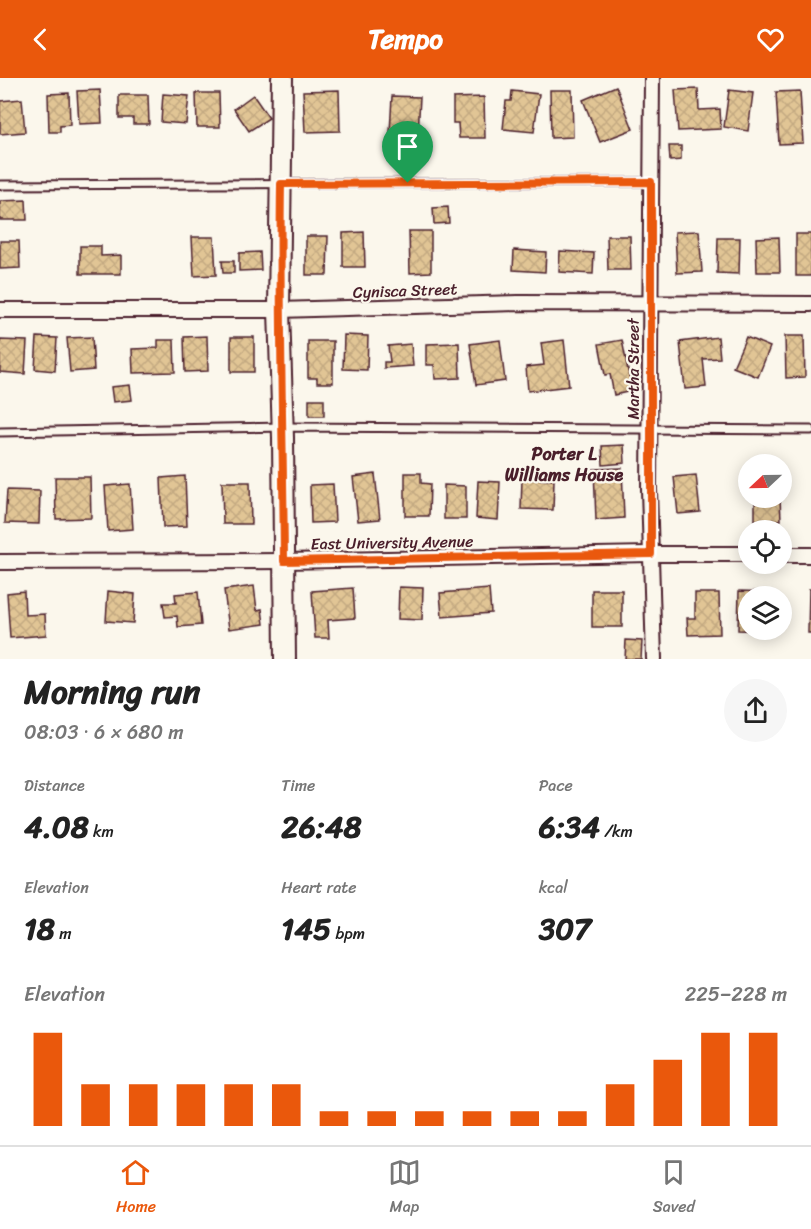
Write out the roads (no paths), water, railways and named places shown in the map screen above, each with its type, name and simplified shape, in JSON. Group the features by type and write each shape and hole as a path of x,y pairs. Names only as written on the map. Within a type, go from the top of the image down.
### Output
{"street":[{"path":"282,78 279,310 283,427 285,659"},
{"name":"Martha Street","path":"652,78 650,428 654,659"},
{"name":"Cynisca Street","path":"0,310 279,310 518,303 811,304"},
{"name":"East University Avenue","path":"0,562 284,561 738,554"},
{"path":"792,555 811,555"}],"lane":[{"path":"0,185 651,182"},
{"path":"0,432 283,427 811,430"}],"district":[{"name":"Porter L Williams House","path":"564,464"}]}
